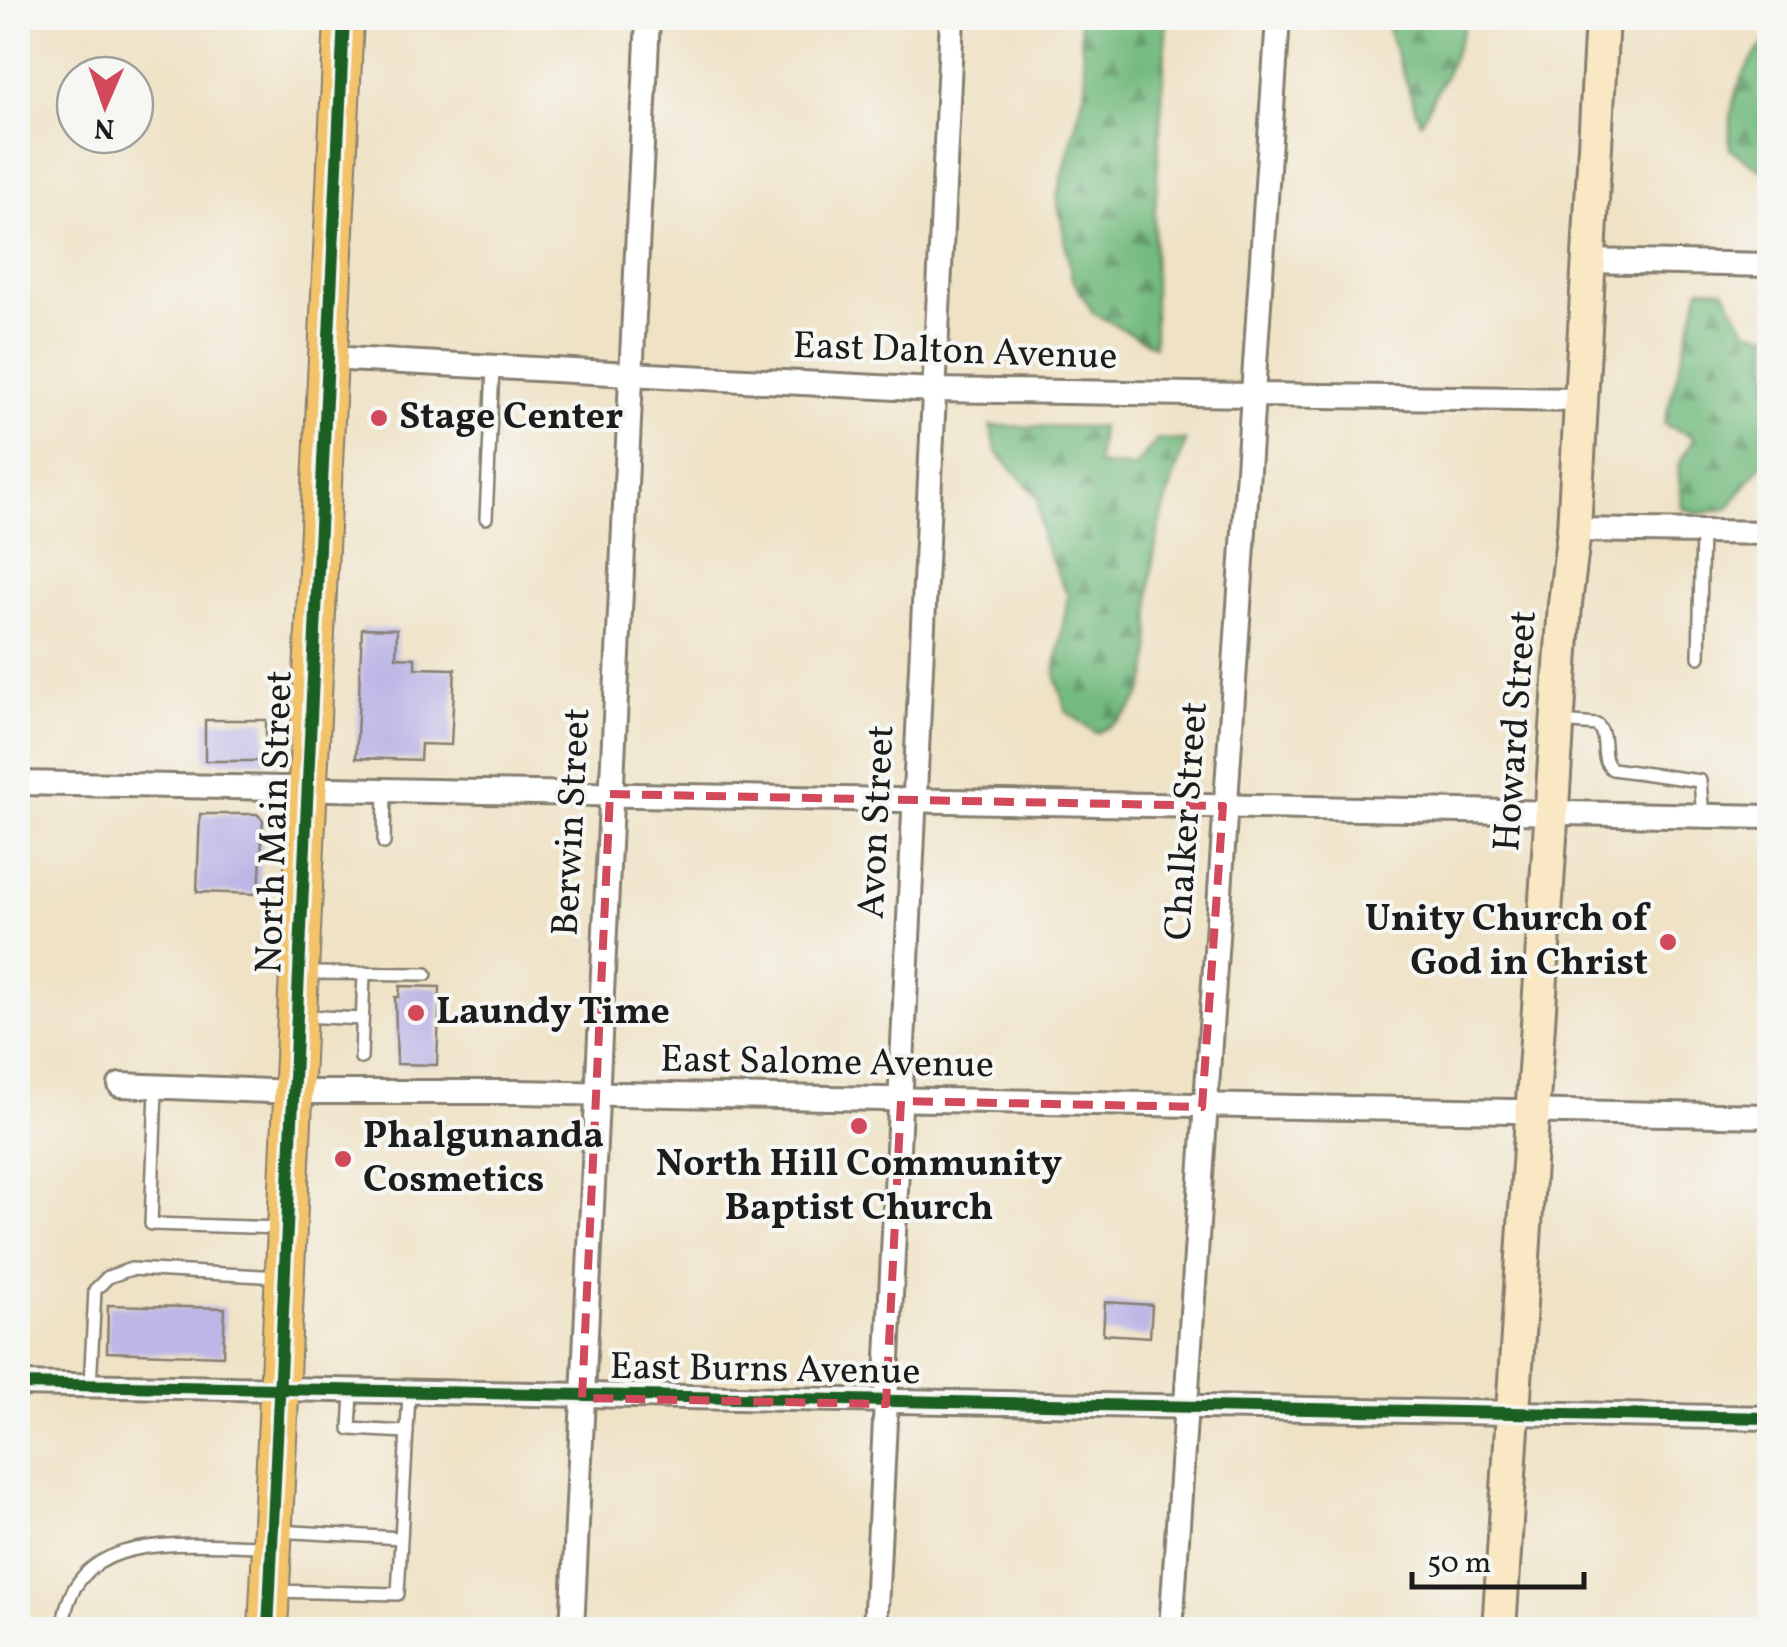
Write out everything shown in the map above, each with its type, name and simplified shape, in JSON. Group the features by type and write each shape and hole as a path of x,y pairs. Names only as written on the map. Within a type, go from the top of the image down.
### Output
{"main road":[{"name":"North Main Street","path":"268,1630 344,18"},
{"name":"Howard Street","path":"1499,1630 1574,530 1602,18"}],"street":[{"name":"Berwin Street","path":"572,1630 648,18"},
{"name":"Avon Street","path":"875,1630 952,18"},
{"name":"Chalker Street","path":"1171,1630 1202,1107 1255,397 1278,18"},
{"path":"1586,261 1770,265"},
{"name":"East Dalton Avenue","path":"327,358 934,390 1582,400"},
{"path":"1574,530 1770,533"},
{"path":"18,782 1770,817"},
{"name":"East Salome Avenue","path":"120,1085 295,1092 1770,1116"},
{"name":"East Burns Avenue","path":"18,1384 886,1404 1770,1418"}],"lane":[{"path":"486,518 492,369"},
{"path":"1699,657 1702,532"},
{"path":"1558,722 1597,726 1604,735 1604,760 1612,770 1693,776 1700,781 1703,816"},
{"path":"384,843 385,791"},
{"path":"300,973 426,974"},
{"path":"361,1058 364,973"},
{"path":"298,1016 362,1019"},
{"path":"156,1088 151,1224 287,1228"},
{"path":"90,1387 94,1290 108,1277 130,1270 284,1277"},
{"path":"352,1392 350,1429 407,1432"},
{"path":"269,1590 398,1594 409,1394"},
{"path":"63,1630 73,1586 91,1564 144,1546 271,1539 401,1538"}],"highlighted area":[{"path":"610,794 1223,806 1202,1107 901,1101 886,1404 582,1398"}],"green space":[{"path":"1079,18 1167,18 1154,227 1154,346 1093,313 1072,278 1057,197 1086,85"},
{"path":"1384,18 1467,18 1449,68 1420,122"},
{"path":"1769,38 1769,175 1730,149 1730,132 1737,89"},
{"path":"1700,288 1724,289 1747,330 1769,334 1770,463 1762,464 1728,508 1699,514 1682,508 1678,466 1694,437 1664,424"},
{"path":"990,426 1101,427 1097,464 1134,468 1158,439 1186,441 1164,508 1153,560 1151,647 1144,687 1135,705 1096,733 1066,711 1055,674 1068,596 1042,540 1038,497 998,454"}],"building":[{"path":"362,628 397,629 396,657 415,658 415,668 455,669 451,745 421,744 420,760 356,758"},
{"path":"205,720 266,720 266,761 205,761"},
{"path":"200,814 257,814 263,820 259,894 197,892"},
{"path":"400,986 440,987 437,1065 397,1064 395,997 399,997"},
{"path":"1105,1302 1152,1305 1150,1337 1103,1334"},
{"path":"108,1305 225,1308 223,1356 107,1352"}],"cycle path":[{"path":"268,1630 344,18"},
{"path":"18,1384 1770,1418"}],"place":[{"name":"Stage Center","path":"379,418"},
{"name":"Unity Church of God in Christ","path":"1668,942"},
{"name":"Laundy Time","path":"416,1013"},
{"name":"North Hill Community Baptist Church","path":"859,1126"},
{"name":"Phalgunanda Cosmetics","path":"343,1159"}]}
